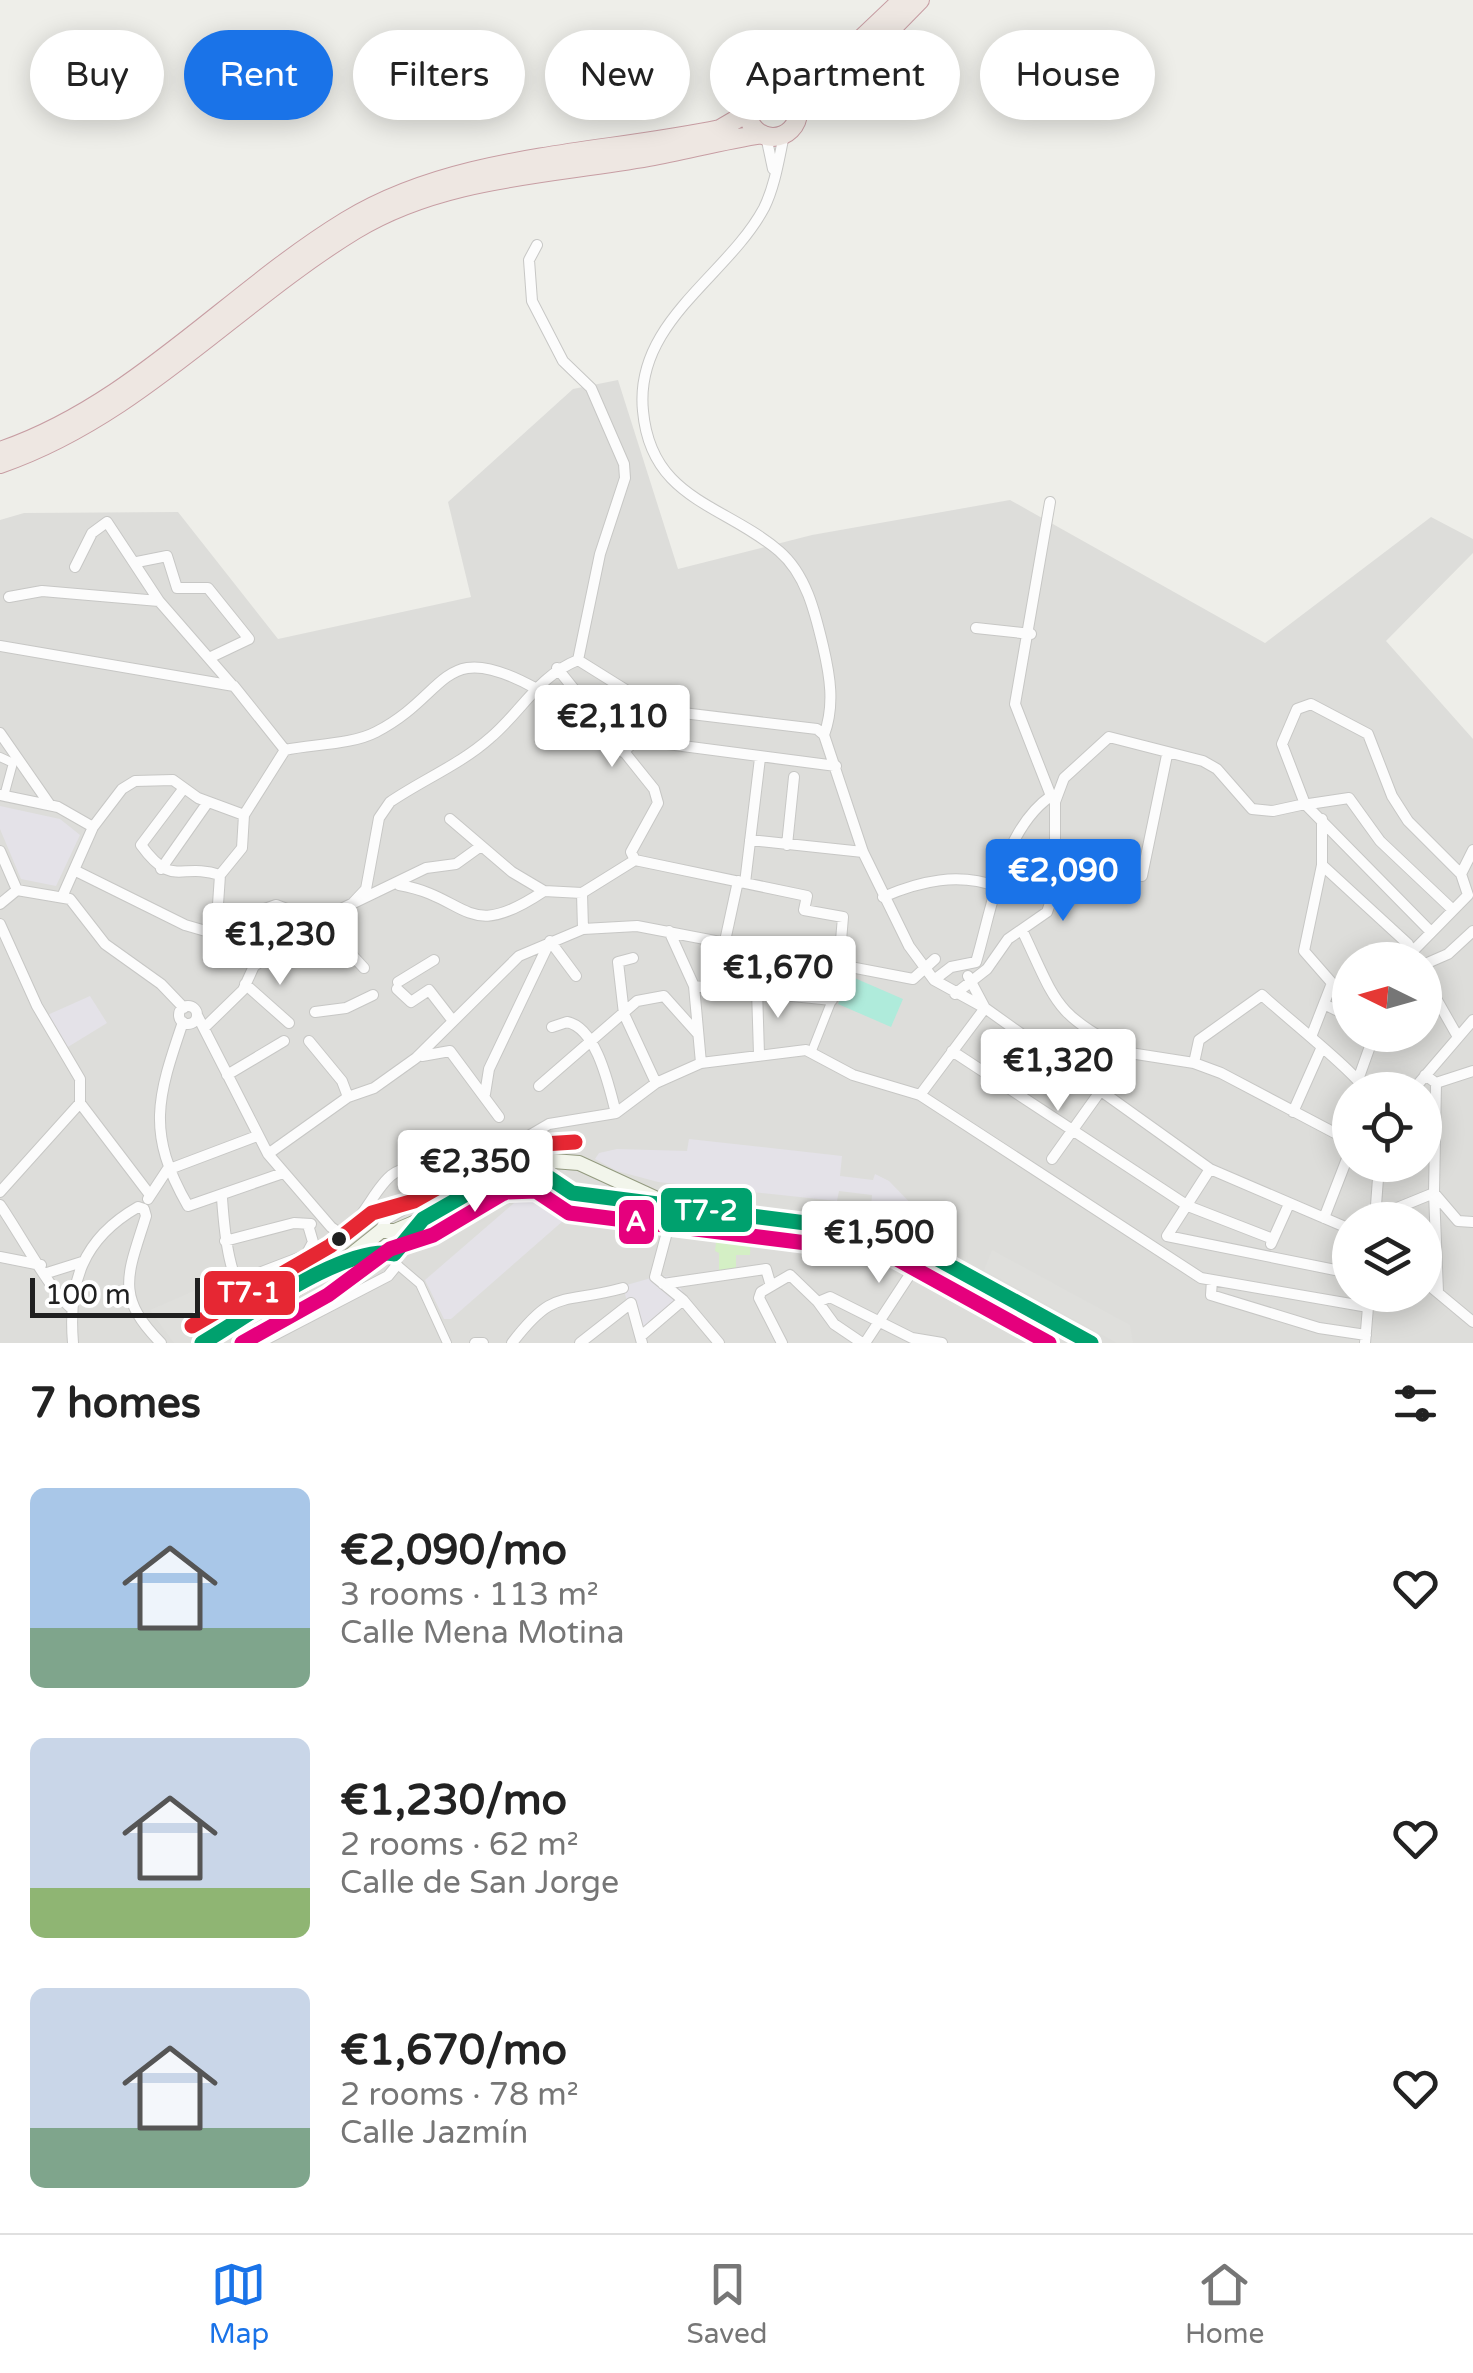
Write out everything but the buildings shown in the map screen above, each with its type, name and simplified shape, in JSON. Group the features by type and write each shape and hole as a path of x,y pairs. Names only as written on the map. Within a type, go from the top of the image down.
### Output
{"highway":[{"path":"870,30 902,0"},
{"path":"891,30 920,0"},
{"path":"0,451 75,417 106,398 287,260 348,219 404,192 468,172 720,129 735,120"},
{"path":"756,120 771,135"},
{"path":"0,464 83,428 146,386 299,268 358,228 412,203 474,183 771,135 794,126 796,120"}],"main road":[{"path":"206,1342 504,1172 540,1160 586,1168 674,1206"},
{"path":"558,1181 559,1172 569,1163"},
{"path":"571,1203 588,1184 586,1168"},
{"path":"504,1172 542,1171 568,1192 571,1203"},
{"path":"571,1203 674,1206 892,1234 1091,1343"}],"street":[{"path":"771,135 774,175 764,208 666,326 649,358 642,384 642,412 648,438 684,494 777,549 789,562 815,612 832,703 824,735 862,852 883,898 923,969 934,980 984,1008 1210,1169 1332,1221"},
{"path":"771,135 774,175"},
{"path":"537,245 530,260 532,301 564,361 596,398 624,464 625,478 600,554 578,660"},
{"path":"954,994 987,969 1008,939 1047,912 1055,890 1053,799 1015,704 1031,634 1050,502"},
{"path":"75,568 92,533 107,522 138,562 159,601 285,750"},
{"path":"138,562 167,556 177,588 208,588 249,639 209,658"},
{"path":"9,597 42,590 159,601"},
{"path":"976,628 1031,634"},
{"path":"0,646 234,686"},
{"path":"578,660 658,710 816,730 824,735"},
{"path":"364,968 340,942 344,909 366,889 374,836 390,802 490,738 534,688 558,668 578,660"},
{"path":"254,966 218,930 220,875 242,848 244,816 285,750 374,733 458,670 475,664 496,667 534,688"},
{"path":"558,668 654,789 658,803 631,852 635,860"},
{"path":"1424,942 1471,898 1461,874 1408,821 1392,796 1368,734 1305,704 1297,708 1282,744 1307,804 1431,932"},
{"path":"623,752 651,727 658,710"},
{"path":"0,733 50,805"},
{"path":"934,980 951,967 976,962 998,886 1023,824 1053,799 1064,778 1109,737 1217,768 1252,808 1273,811 1349,798 1380,840 1454,910"},
{"path":"637,740 836,766"},
{"path":"1142,876 1167,754"},
{"path":"0,757 14,762 2,795 50,805 93,827"},
{"path":"725,941 750,840 760,758"},
{"path":"787,845 794,777"},
{"path":"62,897 93,827 130,782 168,779 208,802 244,816"},
{"path":"184,788 141,845 160,869 220,875"},
{"path":"160,869 208,802"},
{"path":"1311,1038 1332,983 1304,951 1322,865 1322,818"},
{"path":"450,819 544,891 582,893 635,860 807,896 804,910 843,917 838,964"},
{"path":"750,840 862,852"},
{"path":"74,870 185,925 218,930 276,905 303,916 344,909 399,885 426,868 456,864 481,846"},
{"path":"1461,874 1473,850"},
{"path":"0,851 17,890"},
{"path":"1322,865 1400,942"},
{"path":"883,898 926,880 978,880 998,886"},
{"path":"399,885 480,918 516,910 544,891"},
{"path":"0,904 17,890 62,897 75,904 106,944 161,984 184,1008"},
{"path":"582,893 584,929"},
{"path":"204,1028 245,984 254,966 298,940 303,916"},
{"path":"0,924 41,1014 80,1078 80,1103 150,1195"},
{"path":"268,1154 348,1097 374,1088 416,1058 519,956 584,929 637,926 913,979 935,959"},
{"path":"1022,930 1049,993 1075,1024 1130,1053 1194,1063 1332,1132"},
{"path":"1442,957 1473,930"},
{"path":"669,931 694,986 701,1063"},
{"path":"550,942 576,976"},
{"path":"485,1094 488,1069 550,942"},
{"path":"909,946 972,978 984,1008"},
{"path":"633,958 618,962 624,1014 656,1082"},
{"path":"434,960 398,985 412,1002 429,990 454,1021"},
{"path":"245,984 289,1022"},
{"path":"694,986 832,1000 811,1053"},
{"path":"758,990 759,1054"},
{"path":"315,1012 346,1008 373,995"},
{"path":"1194,1063 1199,1040 1262,995 1352,1072"},
{"path":"539,1086 591,1045 637,1001 664,996 698,1034"},
{"path":"1324,1004 1332,1008"},
{"path":"282,1173 190,1207 167,1170 160,1143 159,1100 184,1008 193,1007 256,1136 321,1219 345,1232 378,1188 411,1168 420,1171 432,1189"},
{"path":"920,1095 984,1008"},
{"path":"1442,1009 1458,1037"},
{"path":"183,1022 194,1022 197,1015"},
{"path":"1427,1072 1473,1020"},
{"path":"552,1026 576,1024 591,1045 616,1112"},
{"path":"227,1074 284,1041"},
{"path":"309,1041 342,1081 348,1097"},
{"path":"1293,1112 1321,1048"},
{"path":"416,1058 450,1051 499,1117"},
{"path":"952,1051 1188,1206 1273,1239"},
{"path":"258,1343 388,1276 388,1240 432,1189 549,1124 616,1112 656,1082 701,1063 759,1054 811,1053 852,1075 920,1095 1201,1278 1332,1296"},
{"path":"1052,1159 1130,1053"},
{"path":"1442,1082 1470,1075"},
{"path":"0,1192 80,1103"},
{"path":"0,1258 44,1269 82,1262 138,1210 167,1170 256,1136"},
{"path":"1210,1169 1167,1236 1332,1269"},
{"path":"1324,1218 1338,1182"},
{"path":"1434,1182 1434,1202"},
{"path":"1415,1202 1434,1194"},
{"path":"1434,1194 1458,1221 1473,1222"},
{"path":"222,1198 233,1282 251,1313"},
{"path":"0,1204 53,1289 70,1308"},
{"path":"1268,1255 1288,1204"},
{"path":"659,1280 674,1206"},
{"path":"138,1210 128,1289 131,1308 161,1343"},
{"path":"225,1241 321,1219"},
{"path":"233,1282 306,1255 313,1242 308,1225"},
{"path":"388,1240 420,1284 447,1343"},
{"path":"779,1342 759,1298 771,1286 793,1276 834,1324 864,1343 926,1250"},
{"path":"73,1343 70,1308 82,1262"},
{"path":"659,1280 766,1270 771,1286"},
{"path":"659,1280 683,1300 719,1343"},
{"path":"1212,1280 1211,1295 1365,1339 1367,1312"},
{"path":"512,1343 535,1313 552,1301 623,1288"},
{"path":"1442,1296 1471,1322"},
{"path":"818,1302 830,1297 912,1338 942,1343"},
{"path":"580,1343 631,1303 641,1340 683,1300"},
{"path":"475,1343 483,1343"}],"shaded area":[{"path":"618,380 678,569 812,535 1010,500 1265,643 1431,517 1473,539 1473,553 1386,641 1473,739 1473,1343 0,1343 0,520 24,513 178,512 278,639 471,597 448,502 573,389"},
{"path":"0,806 60,819 80,835 56,886 21,879 0,829"},
{"path":"90,996 107,1023 63,1050 43,1017"},
{"path":"689,1139 842,1156 840,1176 873,1180 875,1174 889,1181 920,1213 920,1229 870,1221 872,1195 839,1191 837,1201 658,1182 617,1171 595,1159 599,1153 617,1149 687,1151"},
{"path":"528,1191 541,1191 562,1212 564,1220 451,1319 444,1319 425,1280"},
{"path":"992,1250 1130,1325 1133,1343 1117,1343 984,1270"},
{"path":"363,1264 369,1274 243,1343 225,1343"},
{"path":"658,1276 674,1277 687,1299 636,1338 623,1286"},
{"path":"226,1277 244,1311 189,1343 174,1343 150,1310"}],"green space":[{"path":"850,976 903,999 891,1027 838,1004"},
{"path":"718,1227 751,1231 750,1255 736,1255 736,1270 719,1272 719,1253 715,1251"}],"transit line":[{"name":"T7-1","path":"192,1326 330,1246 372,1213 414,1201 511,1146 575,1142"},
{"name":"T7-2","path":"202,1343 324,1271 374,1254 394,1254 423,1219 505,1172 539,1171 572,1193 892,1234 1091,1343"},
{"name":"A","path":"242,1343 328,1295 390,1249 433,1235 502,1194 537,1180"},
{"name":"A","path":"506,1192 536,1191 569,1213 886,1253 1049,1343"}]}
